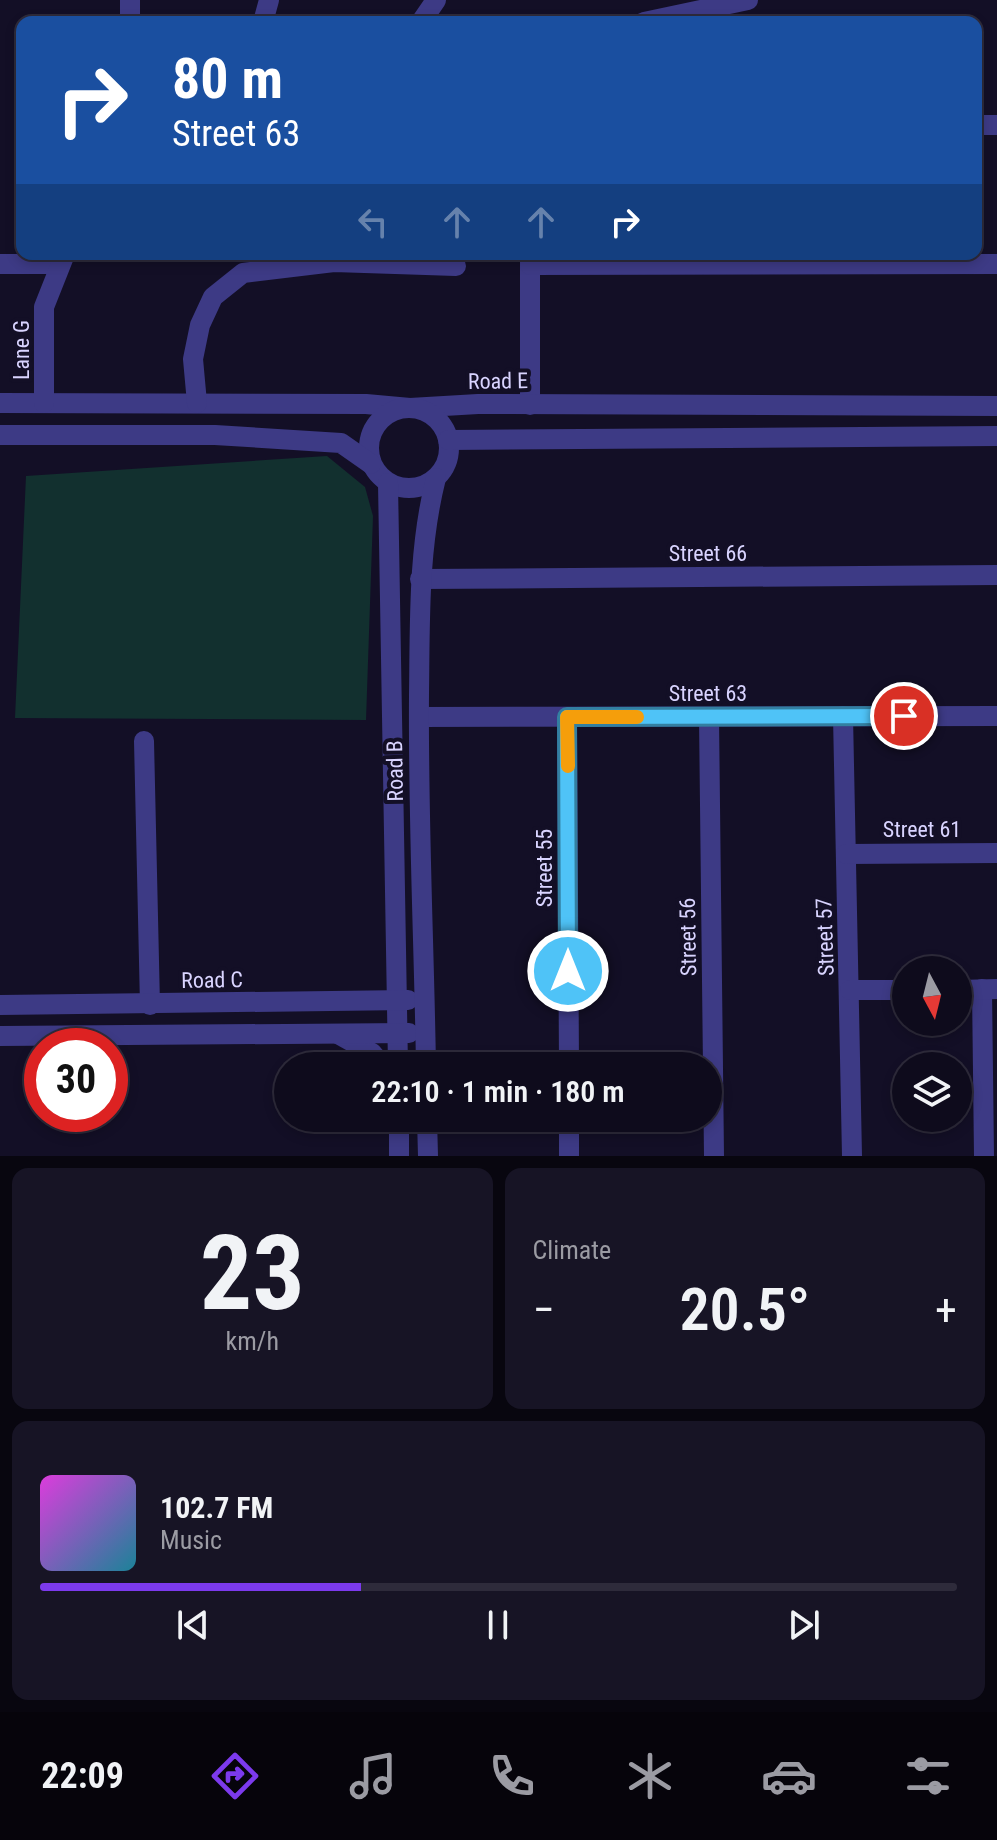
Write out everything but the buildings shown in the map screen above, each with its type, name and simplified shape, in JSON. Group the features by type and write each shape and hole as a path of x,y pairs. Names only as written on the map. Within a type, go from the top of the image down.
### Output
{"street":[{"path":"672,16 748,0"},
{"path":"0,264 50,260"},
{"name":"Lane G","path":"44,403 44,307 62,260"},
{"path":"197,403 193,359 200,325 213,297 243,273 376,260"},
{"path":"405,260 456,266"},
{"path":"530,260 530,405"},
{"path":"623,260 997,264"},
{"name":"Road E","path":"0,403 197,403 410,408 530,405 997,406"},
{"path":"0,435 215,435 341,443 371,464 388,483 413,488 436,478 449,454 448,440 435,417 410,408 397,409 375,425 370,437 371,464"},
{"path":"448,440 997,436"},
{"name":"Road B","path":"426,1052 419,717 420,579 427,515 436,478"},
{"name":"Road B","path":"388,483 398,1052"},
{"name":"Street 66","path":"420,579 997,575"},
{"name":"Street 57","path":"843,716 852,1156"},
{"name":"Street 63","path":"419,717 997,716"},
{"name":"Street 55","path":"567,717 569,1052"},
{"name":"Street 56","path":"709,717 714,1156"},
{"path":"144,741 150,1005"},
{"name":"Street 61","path":"846,854 997,853"},
{"path":"984,1156 990,1129 990,989"},
{"path":"850,990 892,990"},
{"name":"Road C","path":"0,1005 425,999"},
{"path":"333,1032 370,1052"},
{"path":"0,1036 425,1033"},
{"path":"399,1132 399,1156"},
{"path":"427,1132 428,1156"},
{"path":"569,1132 569,1156"}],"green space":[{"path":"327,456 365,487 373,516 366,720 15,718 26,476"}],"slow traffic":[{"path":"568,766 567,717 637,717"}],"route":[{"path":"568,971 567,717 904,716"}]}
